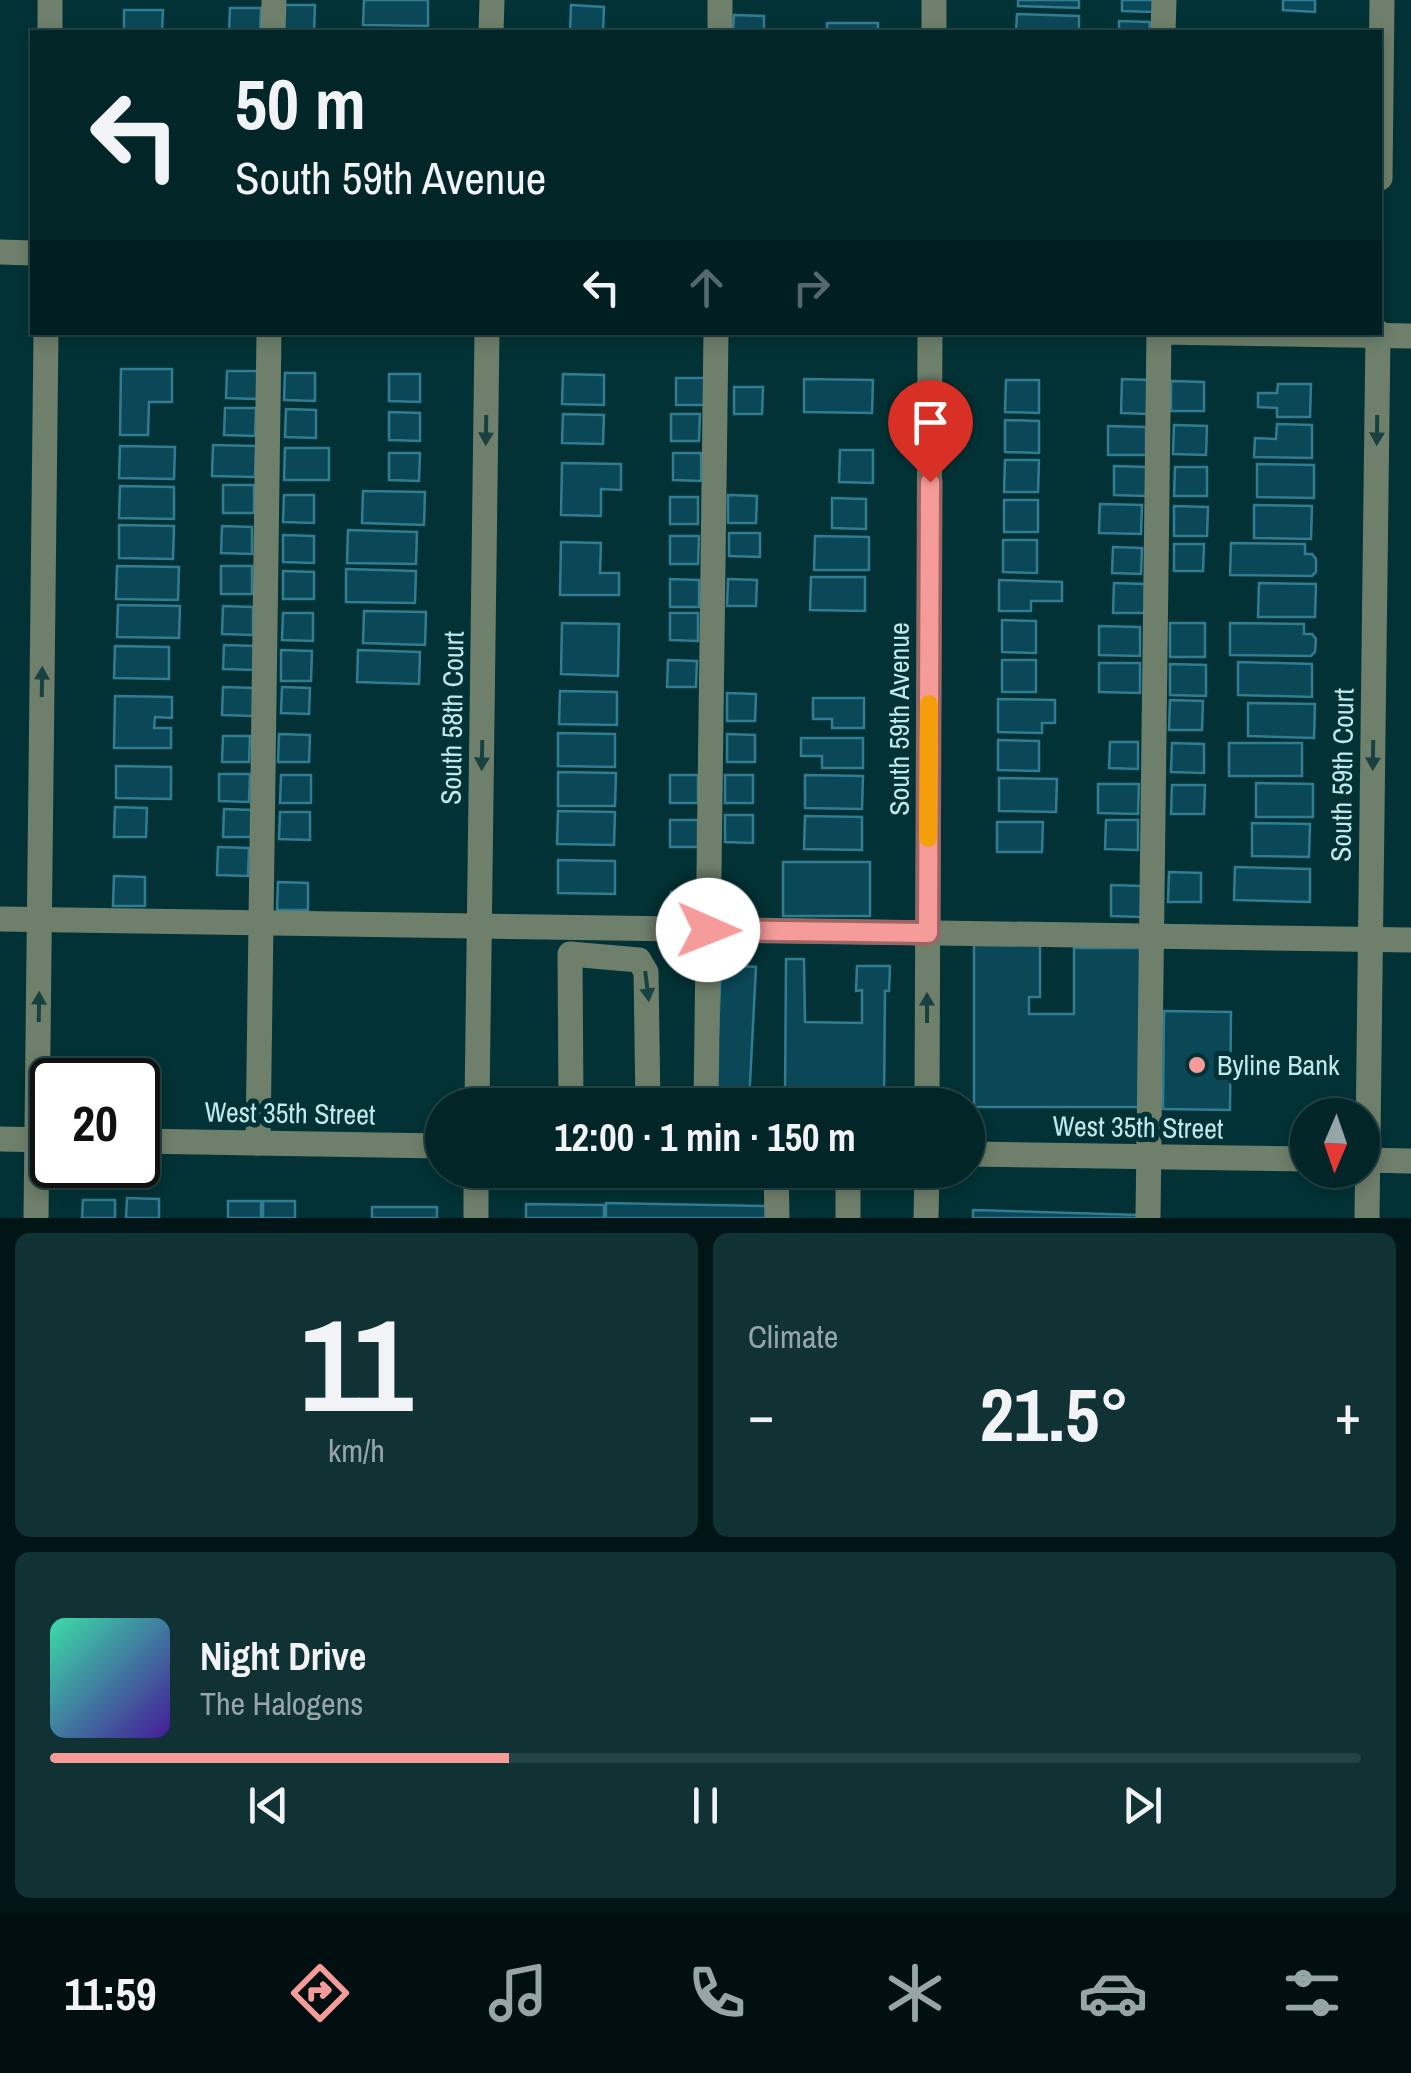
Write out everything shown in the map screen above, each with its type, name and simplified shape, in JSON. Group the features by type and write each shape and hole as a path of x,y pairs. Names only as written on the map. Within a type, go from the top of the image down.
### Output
{"street":[{"path":"50,0 50,30"},
{"path":"274,0 274,30"},
{"path":"491,30 492,0"},
{"path":"720,0 720,30"},
{"path":"934,0 934,30"},
{"path":"1163,30 1164,0"},
{"path":"1382,0 1382,30"},
{"path":"0,252 30,253"},
{"path":"1382,334 1411,336"},
{"path":"43,1058 40,920 46,335"},
{"path":"258,1143 268,335"},
{"name":"South 58th Court","path":"477,1088 487,335"},
{"path":"706,1088 716,335"},
{"name":"South 59th Avenue","path":"927,1088 930,335"},
{"path":"1148,1218 1160,335"},
{"name":"South 59th Court","path":"1366,1098 1378,335"},
{"path":"0,919 1411,940"},
{"path":"571,1088 570,954 639,960 646,972 648,1088"},
{"path":"0,1139 30,1140"},
{"name":"West 35th Street","path":"160,1141 425,1146"},
{"name":"West 35th Street","path":"985,1154 1290,1159"},
{"path":"1380,1160 1411,1161"},
{"path":"36,1218 39,1188"},
{"path":"476,1188 476,1218"},
{"path":"776,1188 777,1218"},
{"path":"848,1188 848,1218"},
{"path":"926,1188 926,1218"},
{"name":"South 59th Court","path":"1366,1188 1367,1218"}],"building":[{"path":"364,0 428,0 428,26 363,25"},
{"path":"1018,0 1079,0 1079,8 1018,6"},
{"path":"1122,0 1153,0 1153,12 1122,11"},
{"path":"1283,0 1315,0 1315,12 1283,10"},
{"path":"284,5 315,5 314,30 284,30"},
{"path":"571,5 604,7 603,30 570,30"},
{"path":"230,8 261,8 260,30 229,30"},
{"path":"124,10 163,10 162,30 124,30"},
{"path":"1017,14 1079,16 1079,30 1016,30"},
{"path":"734,15 764,16 764,30 733,30"},
{"path":"1119,21 1150,22 1149,30 1119,30"},
{"path":"827,23 878,23 878,30 827,30"},
{"path":"121,369 172,369 172,402 149,402 148,435 120,435"},
{"path":"227,371 258,371 257,399 226,398"},
{"path":"285,373 315,373 315,401 284,400"},
{"path":"389,374 420,374 420,402 389,401"},
{"path":"563,374 604,375 604,405 562,404"},
{"path":"676,378 705,378 704,405 676,405"},
{"path":"804,379 873,380 872,413 804,412"},
{"path":"1122,379 1148,380 1147,414 1121,413"},
{"path":"1006,380 1039,380 1039,413 1005,412"},
{"path":"1171,381 1204,382 1204,411 1171,411"},
{"path":"1278,384 1311,384 1310,417 1277,417 1277,408 1258,407 1258,393 1277,393"},
{"path":"734,387 763,387 762,414 734,414"},
{"path":"225,408 256,408 255,436 224,435"},
{"path":"286,409 316,410 316,438 285,437"},
{"path":"389,412 420,413 420,441 389,440"},
{"path":"563,414 604,415 603,444 562,443"},
{"path":"671,414 700,414 699,441 671,441"},
{"path":"1005,420 1039,421 1039,453 1005,452"},
{"path":"1277,424 1312,425 1312,458 1254,457 1255,438 1276,439"},
{"path":"1174,425 1207,426 1206,455 1173,454"},
{"path":"1108,426 1146,427 1146,455 1108,455"},
{"path":"213,445 256,446 255,477 212,476"},
{"path":"120,446 175,447 174,479 119,478"},
{"path":"285,448 329,448 329,480 284,480"},
{"path":"840,450 873,450 873,483 839,482"},
{"path":"389,453 420,453 419,481 389,480"},
{"path":"673,453 701,453 701,481 673,480"},
{"path":"1005,460 1039,460 1038,492 1004,492"},
{"path":"562,463 621,464 621,490 601,489 601,516 561,515"},
{"path":"1257,464 1314,465 1314,498 1257,497"},
{"path":"1114,466 1147,467 1146,496 1114,495"},
{"path":"1175,467 1207,467 1207,496 1174,496"},
{"path":"223,485 254,485 254,513 223,513"},
{"path":"120,486 174,487 174,519 119,518"},
{"path":"363,491 425,492 424,525 362,523"},
{"path":"284,495 314,495 314,523 283,522"},
{"path":"728,495 757,496 756,523 728,523"},
{"path":"670,497 698,497 698,524 670,524"},
{"path":"832,498 866,499 866,529 832,528"},
{"path":"1004,500 1038,500 1038,532 1004,532"},
{"path":"1100,504 1142,505 1141,534 1099,533"},
{"path":"1254,505 1312,506 1311,539 1254,538"},
{"path":"1174,506 1208,507 1207,536 1174,536"},
{"path":"119,525 174,526 173,559 119,558"},
{"path":"222,526 252,527 252,554 221,553"},
{"path":"348,530 417,532 416,564 347,563"},
{"path":"729,533 760,533 760,557 729,556"},
{"path":"283,535 314,536 314,563 283,562"},
{"path":"670,536 699,536 698,564 670,564"},
{"path":"815,536 869,537 869,570 814,570"},
{"path":"1003,540 1037,540 1037,573 1003,572"},
{"path":"561,542 601,543 600,573 619,573 619,595 560,595"},
{"path":"1231,543 1305,544 1305,554 1316,559 1316,572 1312,576 1230,575"},
{"path":"1174,544 1204,544 1203,571 1174,571"},
{"path":"1113,547 1142,548 1141,574 1112,573"},
{"path":"117,566 179,567 178,600 116,599"},
{"path":"221,566 252,566 252,594 221,594"},
{"path":"346,569 416,571 415,603 346,602"},
{"path":"283,571 314,572 314,599 283,599"},
{"path":"811,577 865,577 865,611 810,610"},
{"path":"670,579 699,580 699,607 670,607"},
{"path":"728,579 757,580 756,606 727,606"},
{"path":"999,580 1062,582 1062,601 1031,601 1031,611 999,611"},
{"path":"1114,583 1146,584 1146,613 1113,613"},
{"path":"1259,583 1316,584 1315,617 1258,617"},
{"path":"118,605 180,606 179,638 117,637"},
{"path":"223,606 253,607 253,635 222,634"},
{"path":"364,611 426,612 425,645 363,643"},
{"path":"283,613 313,613 313,641 282,640"},
{"path":"670,613 698,613 698,641 670,640"},
{"path":"1002,620 1036,621 1036,653 1002,652"},
{"path":"562,623 619,624 618,676 561,674"},
{"path":"1170,623 1205,623 1205,657 1170,657"},
{"path":"1230,623 1304,624 1304,634 1312,634 1316,639 1315,652 1311,656 1230,655"},
{"path":"1099,626 1140,627 1140,656 1099,655"},
{"path":"224,645 255,646 254,670 223,669"},
{"path":"115,646 169,647 169,679 114,678"},
{"path":"281,650 312,651 311,681 281,681"},
{"path":"358,650 420,652 419,684 357,682"},
{"path":"668,660 697,661 696,687 667,687"},
{"path":"1002,660 1036,660 1036,692 1002,692"},
{"path":"1238,662 1312,664 1312,697 1238,695"},
{"path":"1099,663 1140,663 1140,693 1099,692"},
{"path":"1170,664 1206,665 1206,696 1170,695"},
{"path":"223,687 254,688 253,716 222,715"},
{"path":"282,687 310,688 309,714 281,713"},
{"path":"560,691 617,692 617,725 559,724"},
{"path":"727,693 756,694 755,721 727,721"},
{"path":"115,696 172,697 172,718 155,717 154,728 171,728 171,748 114,748"},
{"path":"813,698 864,698 864,728 832,728 832,719 813,719"},
{"path":"998,699 1055,700 1055,723 1042,723 1042,733 998,732"},
{"path":"1170,700 1203,701 1202,730 1169,730"},
{"path":"1248,703 1315,704 1314,738 1248,736"},
{"path":"558,733 615,734 615,767 558,766"},
{"path":"279,734 310,735 309,762 278,762"},
{"path":"727,734 755,735 755,762 727,762"},
{"path":"223,736 250,736 249,762 222,762"},
{"path":"801,738 863,738 863,768 822,768 822,756 801,756"},
{"path":"998,740 1039,741 1039,771 998,770"},
{"path":"1110,742 1138,742 1138,769 1109,768"},
{"path":"1172,743 1204,744 1204,773 1171,772"},
{"path":"1229,743 1302,743 1302,776 1229,776"},
{"path":"116,766 171,767 171,799 116,798"},
{"path":"558,772 616,773 615,806 558,806"},
{"path":"219,774 250,774 249,802 219,801"},
{"path":"281,775 311,775 311,803 280,803"},
{"path":"670,775 698,775 698,803 670,803"},
{"path":"725,775 753,775 753,803 725,803"},
{"path":"805,775 863,776 862,809 805,808"},
{"path":"999,778 1057,779 1056,812 999,811"},
{"path":"1256,783 1313,784 1313,817 1256,817"},
{"path":"1098,784 1139,784 1138,814 1098,813"},
{"path":"1172,785 1205,785 1204,814 1171,814"},
{"path":"115,807 147,808 146,837 114,837"},
{"path":"224,809 252,810 251,837 223,837"},
{"path":"558,811 615,812 614,845 557,844"},
{"path":"280,812 310,812 310,840 279,839"},
{"path":"725,815 753,815 753,843 725,842"},
{"path":"805,816 862,817 862,850 804,849"},
{"path":"670,820 698,820 698,847 670,847"},
{"path":"1106,820 1138,820 1138,850 1105,849"},
{"path":"997,822 1043,822 1042,852 997,852"},
{"path":"1252,823 1310,824 1309,857 1252,856"},
{"path":"218,847 249,848 248,876 217,875"},
{"path":"558,860 615,861 615,894 558,893"},
{"path":"783,862 870,862 870,916 783,916"},
{"path":"1235,867 1310,869 1310,902 1234,900"},
{"path":"1169,872 1201,873 1201,902 1168,902"},
{"path":"114,876 145,877 145,906 113,906"},
{"path":"278,882 308,883 308,910 277,910"},
{"path":"1111,885 1142,886 1142,917 1111,916"},
{"path":"671,892 699,892 699,920 670,920"},
{"path":"974,945 1040,945 1040,997 1029,997 1029,1014 1074,1014 1074,948 1142,948 1142,1107 985,1107 985,1088 974,1088"},
{"path":"786,959 804,959 805,1022 862,1023 862,990 856,991 857,966 890,966 889,991 885,991 884,1088 785,1088"},
{"path":"721,965 756,967 750,1088 716,1088"},
{"path":"1164,1011 1231,1012 1230,1110 1163,1109"},
{"path":"127,1198 159,1199 159,1218 126,1218"},
{"path":"83,1200 115,1200 115,1218 82,1218"},
{"path":"228,1201 261,1201 261,1218 228,1218"},
{"path":"263,1201 295,1201 295,1218 263,1218"},
{"path":"606,1203 766,1206 766,1218 606,1218"},
{"path":"526,1204 604,1205 604,1218 526,1218"},
{"path":"372,1207 437,1207 437,1218 372,1218"},
{"path":"973,1210 1138,1215 1138,1218 973,1218"}],"slow traffic":[{"path":"928,838 929,704"}],"place":[{"name":"Byline Bank","path":"1197,1065"}],"route":[{"path":"708,930 928,933 930,482"}]}
